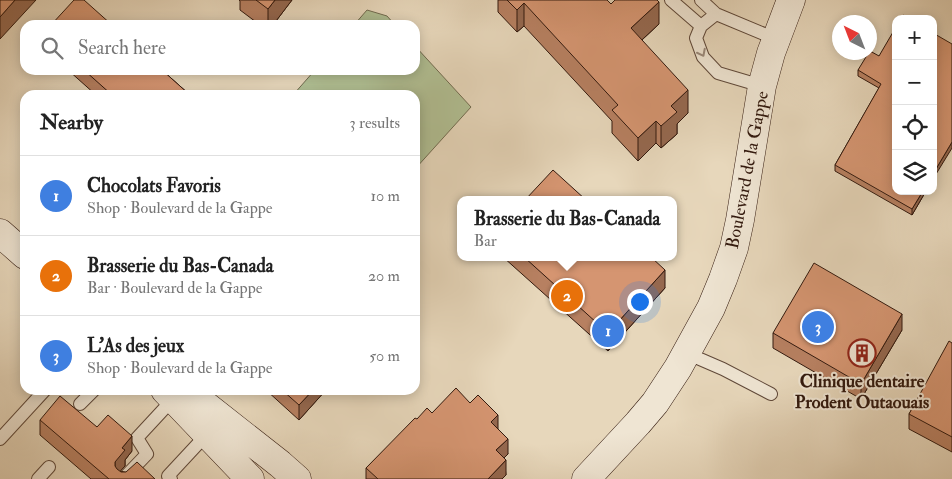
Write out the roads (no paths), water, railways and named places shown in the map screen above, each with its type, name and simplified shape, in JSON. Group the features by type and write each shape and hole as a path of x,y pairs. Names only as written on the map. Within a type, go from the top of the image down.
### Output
{"street":[{"name":"Boulevard de la Gappe","path":"586,479 655,403 678,368 711,308 734,248 762,86 776,39 791,0"},
{"path":"0,234 20,251"},
{"path":"180,395 214,426 246,463 297,479"}],"lane":[{"path":"670,0 701,26"},
{"path":"701,0 716,14 776,39"},
{"path":"716,14 701,26 696,38 703,57 718,72 762,86"},
{"path":"686,353 723,369 771,394"},
{"path":"0,439 40,395"},
{"path":"80,404 89,395"},
{"path":"123,479 147,454 137,438 174,395"},
{"path":"171,479 168,476 214,426"},
{"path":"38,479 48,467"}],"place":[{"name":"Brasserie du Bas-Canada","path":"567,296"},
{"name":"L'As des jeux","path":"818,327"},
{"name":"Chocolats Favoris","path":"608,331"},
{"name":"Clinique dentaire Prodent Outaouais","path":"862,353"}]}
